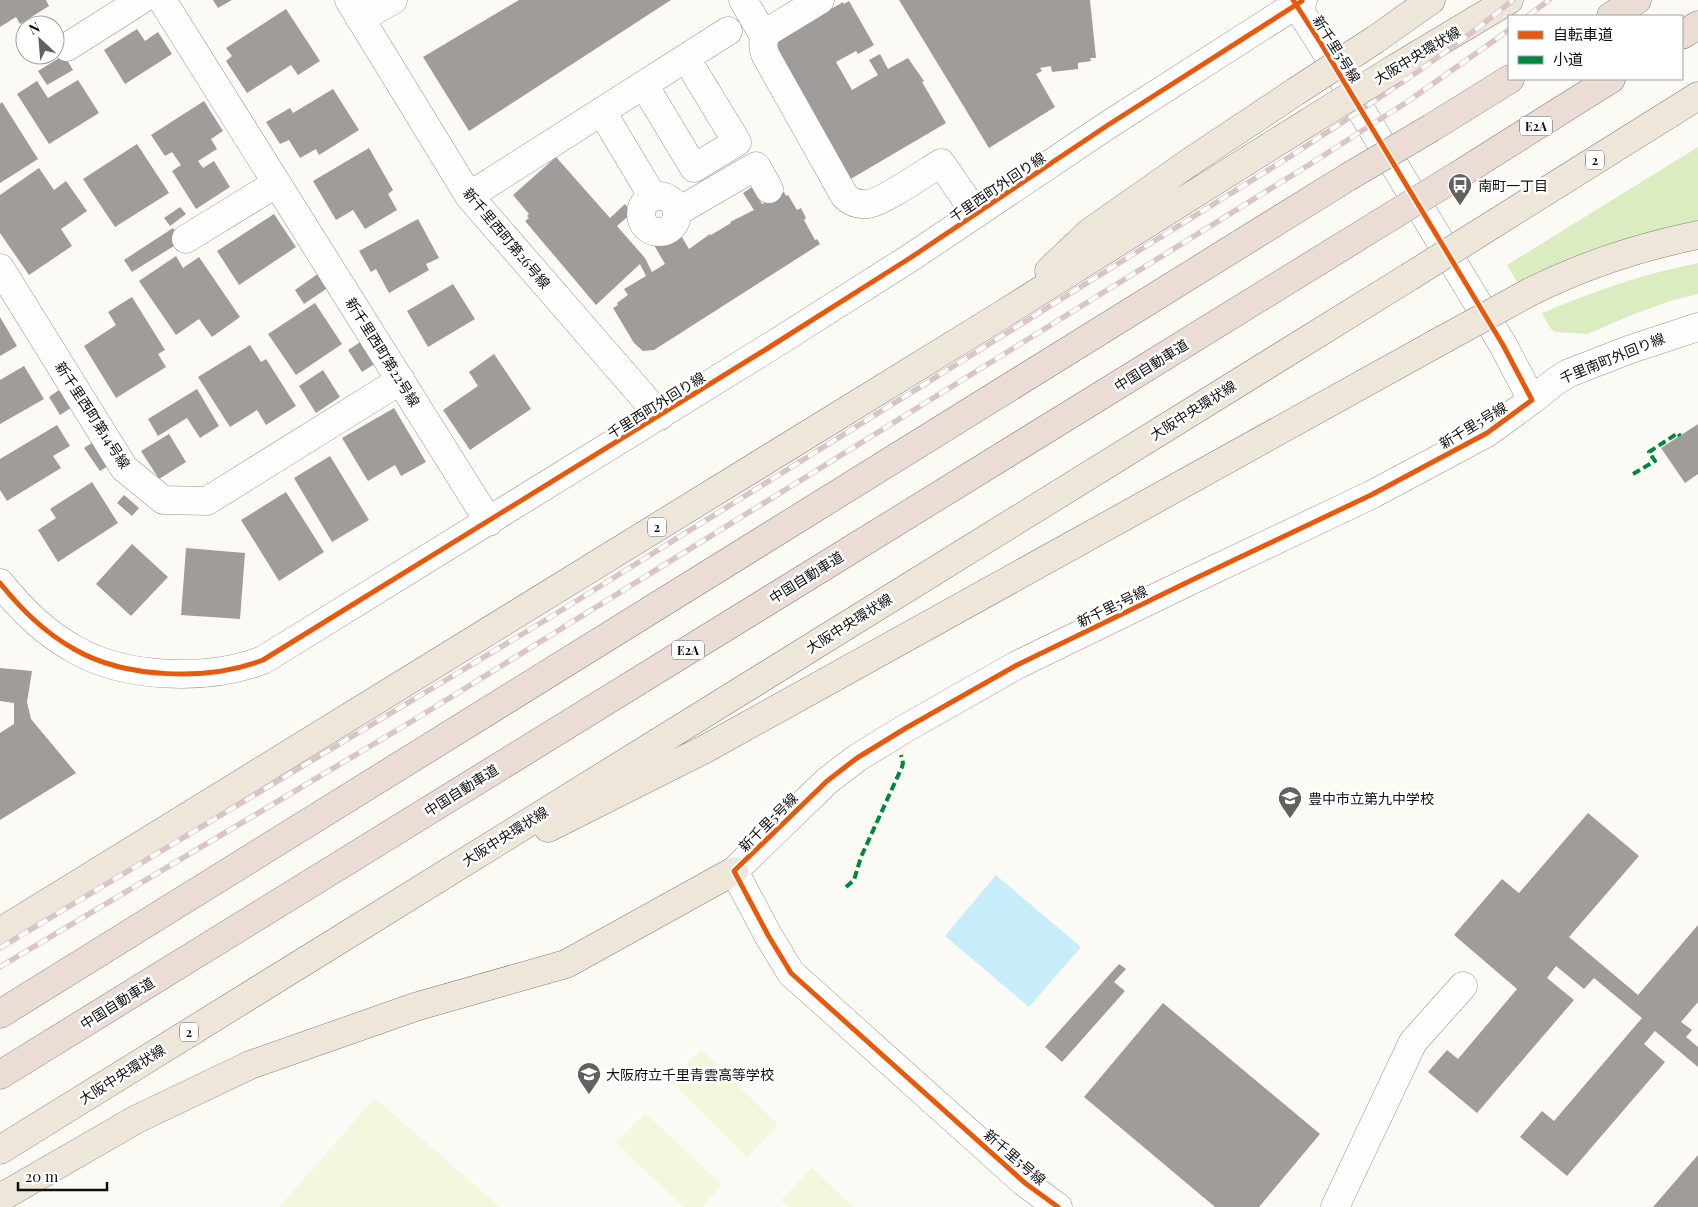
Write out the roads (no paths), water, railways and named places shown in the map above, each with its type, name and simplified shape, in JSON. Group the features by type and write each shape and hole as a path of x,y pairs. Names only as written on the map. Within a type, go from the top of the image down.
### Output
{"highway":[{"path":"1613,15 1637,0"},
{"path":"1683,34 1698,25"},
{"path":"0,1014 1348,177 1508,80"},
{"name":"中国自動車道","path":"0,1075 1609,80"}],"main road":[{"path":"1000,316 1090,232 1187,164 1376,39 1430,0"},
{"name":"大阪中央環状線","path":"0,932 1000,316 1394,68 1509,0"},
{"name":"大阪中央環状線","path":"0,1150 1698,96"},
{"path":"1638,133 1698,108"},
{"path":"378,915 705,749 1530,292 1605,259 1652,245 1698,235"},
{"path":"0,1198 137,1119 250,1065 415,1007 566,964 734,871"}],"street":[{"path":"67,47 141,0"},
{"name":"新千里西町第22号線","path":"162,0 489,522"},
{"name":"新千里西町第26号線","path":"393,0 354,10 469,196 660,416"},
{"path":"743,0 764,36 763,48 766,56 834,180 848,200 858,204 874,203 941,163 976,214"},
{"path":"764,36 775,26 820,0"},
{"name":"千里西町外回り線","path":"0,584 34,620 74,649 90,657 126,668 149,672 187,674 248,666 278,653 910,258 1297,1"},
{"name":"新千里5号線","path":"1058,1207 1026,1183 791,973 768,936 734,871 827,780 857,758 906,728 1017,665 1194,578 1371,495 1487,432 1532,400 1503,345 1297,1"},
{"path":"469,196 728,31"},
{"path":"644,85 694,168 737,142 695,74"},
{"path":"602,112 653,197 659,195 672,200 676,205 677,212 756,166 769,189"},
{"path":"186,239 277,183"},
{"name":"新千里西町第14号線","path":"0,268 124,468 163,500 207,501 401,380"},
{"name":"千里南町外回り線","path":"1532,400 1556,380 1569,373 1698,326"},
{"path":"1335,1207 1413,1042 1462,986"}],"water":[{"path":"996,875 1081,947 1029,1007 945,936"}],"railway":[{"path":"0,948 549,618 1294,154 1433,61 1513,0"},
{"path":"1529,15 1549,0"},
{"path":"0,967 414,720 1304,168 1407,102 1508,31"}],"place":[{"name":"南町一丁目","path":"1460,206"},
{"name":"豊中市立第九中学校","path":"1290,819"},
{"name":"大阪府立千里青雲高等学校","path":"589,1095"}]}
